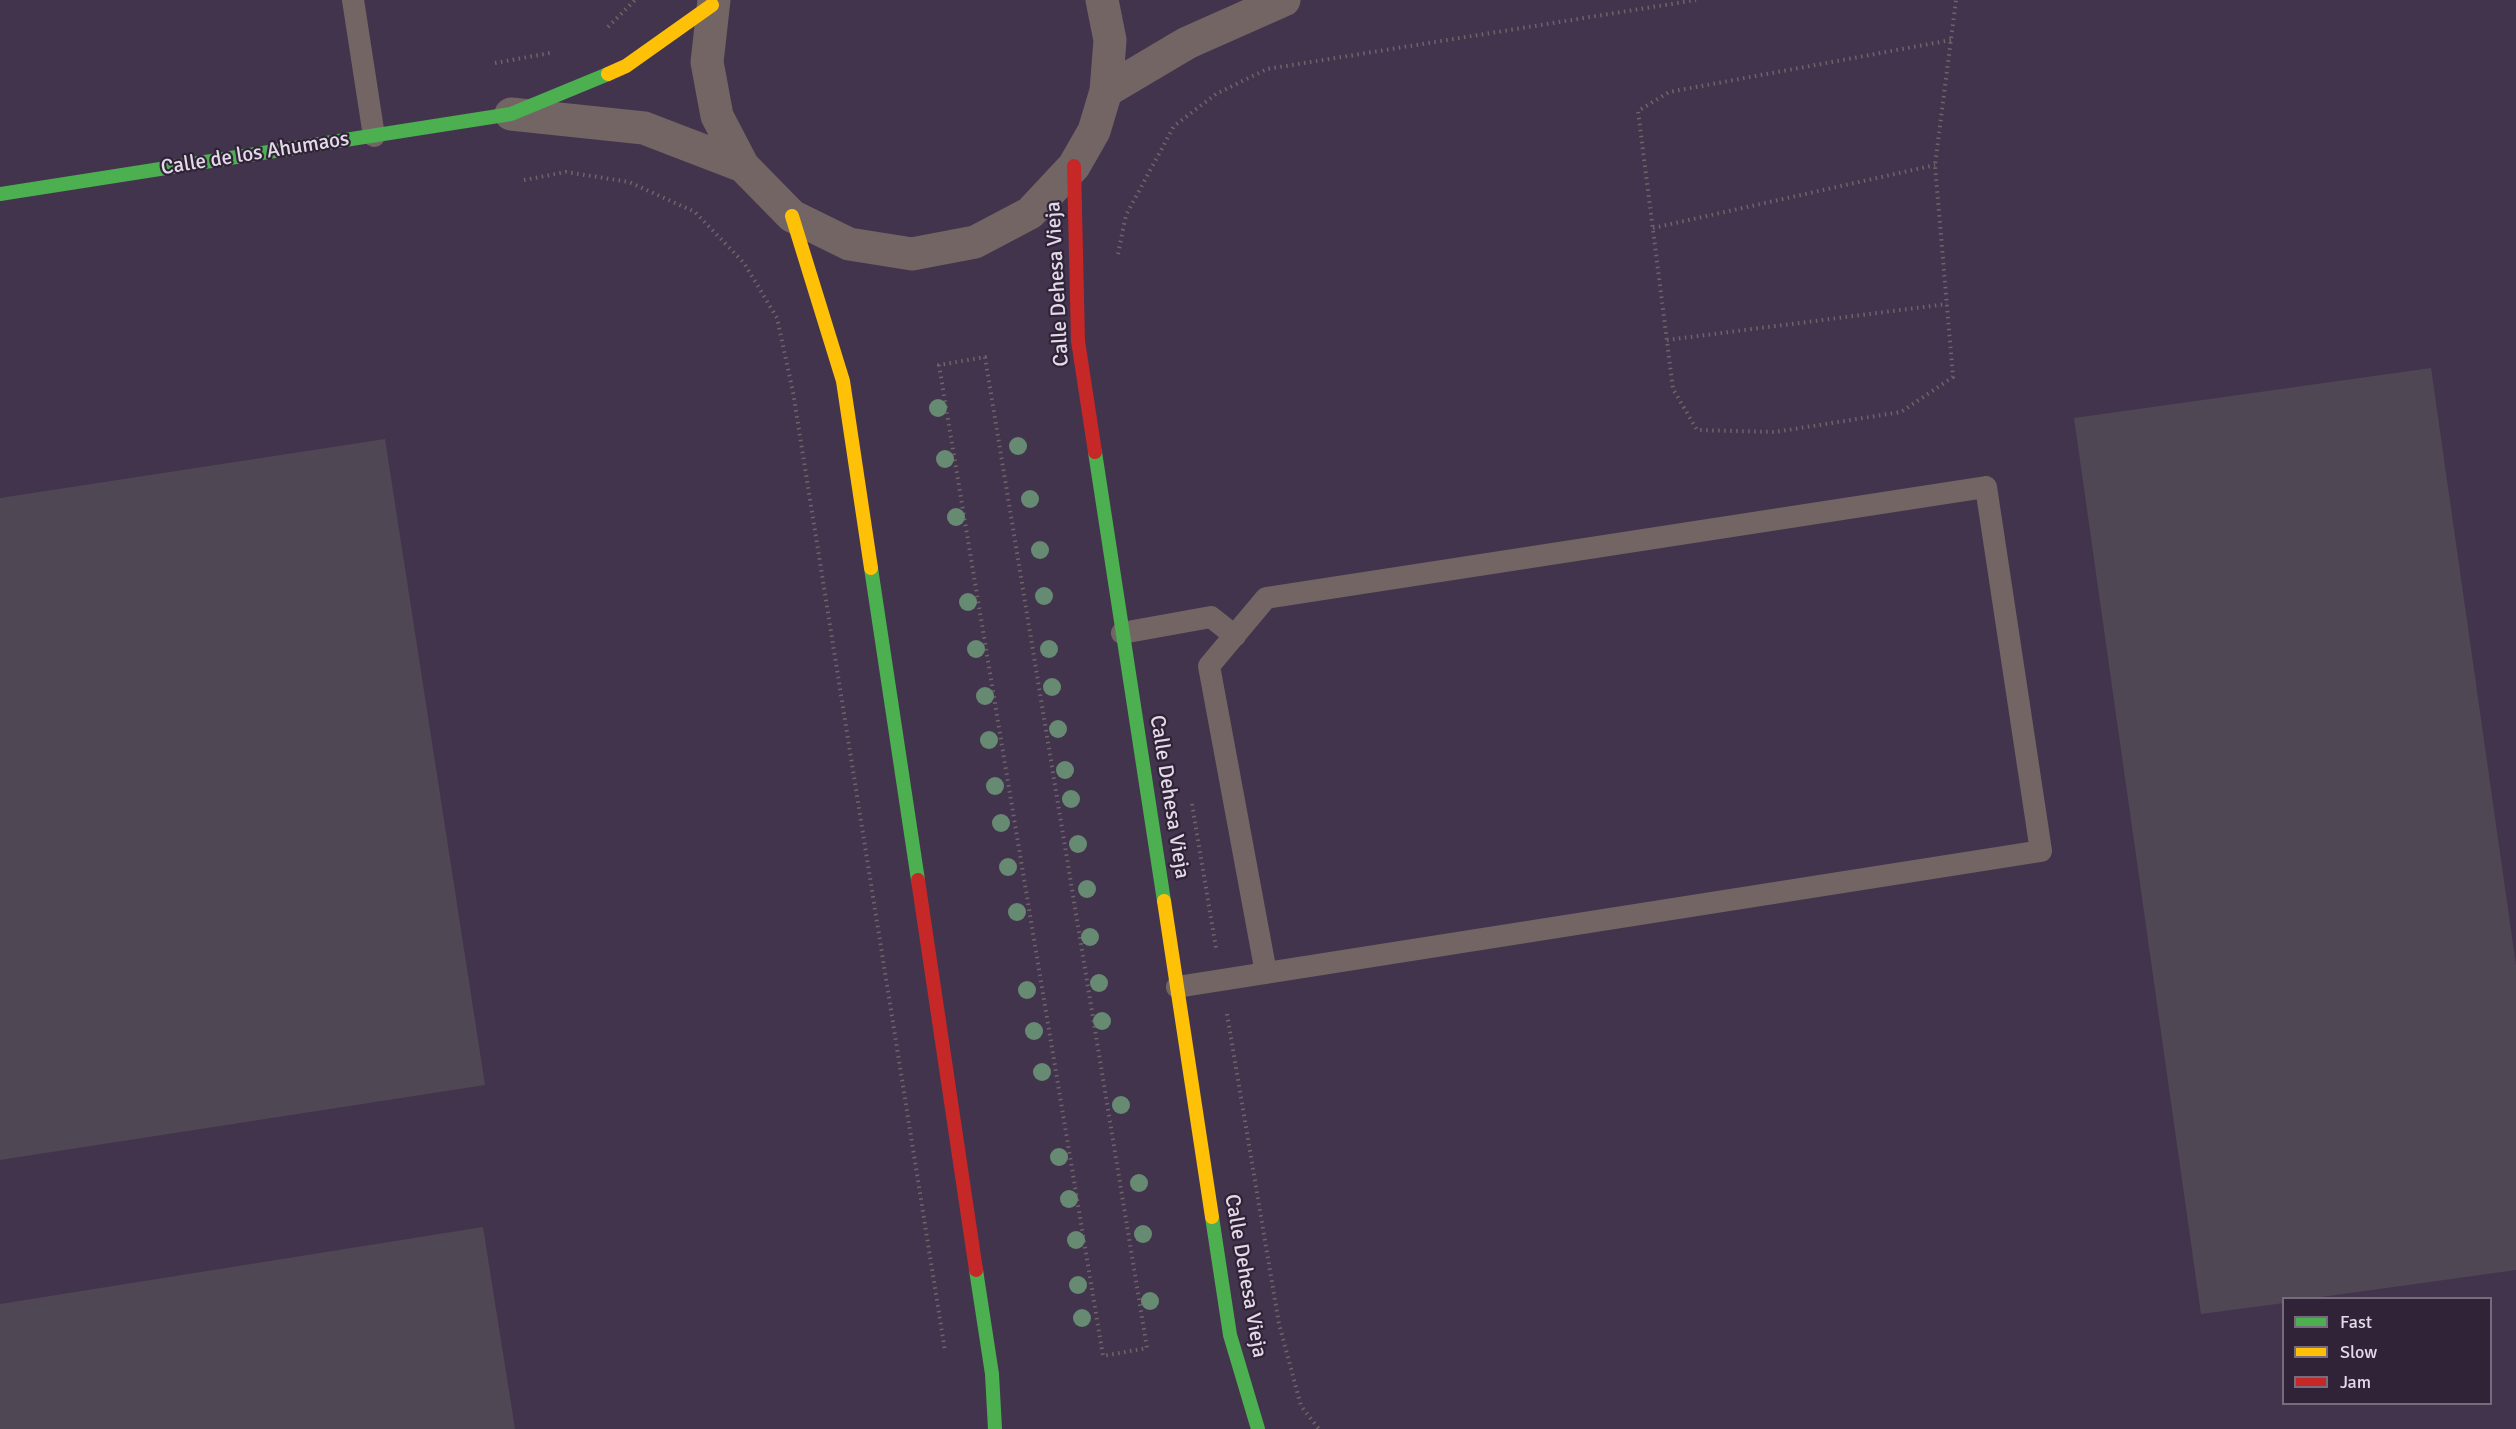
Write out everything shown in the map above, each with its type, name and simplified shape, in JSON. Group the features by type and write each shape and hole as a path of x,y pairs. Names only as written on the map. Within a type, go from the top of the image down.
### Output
{"street":[{"path":"713,3 707,62 717,117 743,166 792,216 849,244 912,254 975,242 1030,213 1074,166 1094,131 1107,91 1110,40 1102,0"},
{"path":"1107,91 1187,43 1284,0"},
{"name":"Calle de los Ahumaos","path":"0,194 511,114 626,66 713,3"},
{"name":"Calle de los Ahumaos","path":"511,114 644,128 743,166"},
{"name":"Calle Dehesa Vieja","path":"1074,166 1077,340 1230,1335 1258,1429"},
{"path":"792,216 843,381 992,1374 995,1429"}],"lane":[{"path":"353,0 374,136"},
{"path":"1177,987 1221,980 1266,973 2041,851 1986,487 1266,598 1209,666 1266,973"},
{"path":"1122,633 1211,617 1234,636"}],"path":[{"path":"602,34 635,0"},
{"path":"1117,256 1126,215 1174,126 1216,94 1267,69 1696,0"},
{"path":"1951,40 1669,92 1638,111 1673,389 1697,430 1775,432 1901,412 1953,377 1935,165 1951,40 1956,0"},
{"path":"495,63 555,52"},
{"path":"1653,228 1935,165"},
{"path":"524,180 566,172 629,182 695,212 744,263 777,318 793,392 947,1359"},
{"path":"1667,340 1947,304"},
{"path":"985,357 1147,1348 1103,1356 939,365 985,357"},
{"path":"1192,803 1279,1324 1301,1406 1319,1429"}],"shaded area":[{"path":"0,0 2516,0 2516,1429 0,1429"}],"building":[{"path":"2431,368 2516,965 2516,1270 2321,1297 2282,1297 2282,1303 2201,1314 2074,418"},
{"path":"385,439 485,1085 0,1160 0,498"},
{"path":"483,1227 515,1429 0,1429 0,1304"}],"traffic: fast":[{"path":"0,194 511,114 608,74"},
{"path":"1095,452 1164,901"},
{"path":"871,568 918,880"},
{"path":"1212,1217 1230,1335 1258,1429"},
{"path":"976,1270 992,1374 995,1429"}],"traffic: slow":[{"path":"608,74 626,66 712,5"},
{"path":"792,216 843,381 871,568"},
{"path":"1164,901 1212,1217"}],"traffic: jam":[{"path":"1074,166 1078,341 1095,452"},
{"path":"918,880 976,1270"}]}
